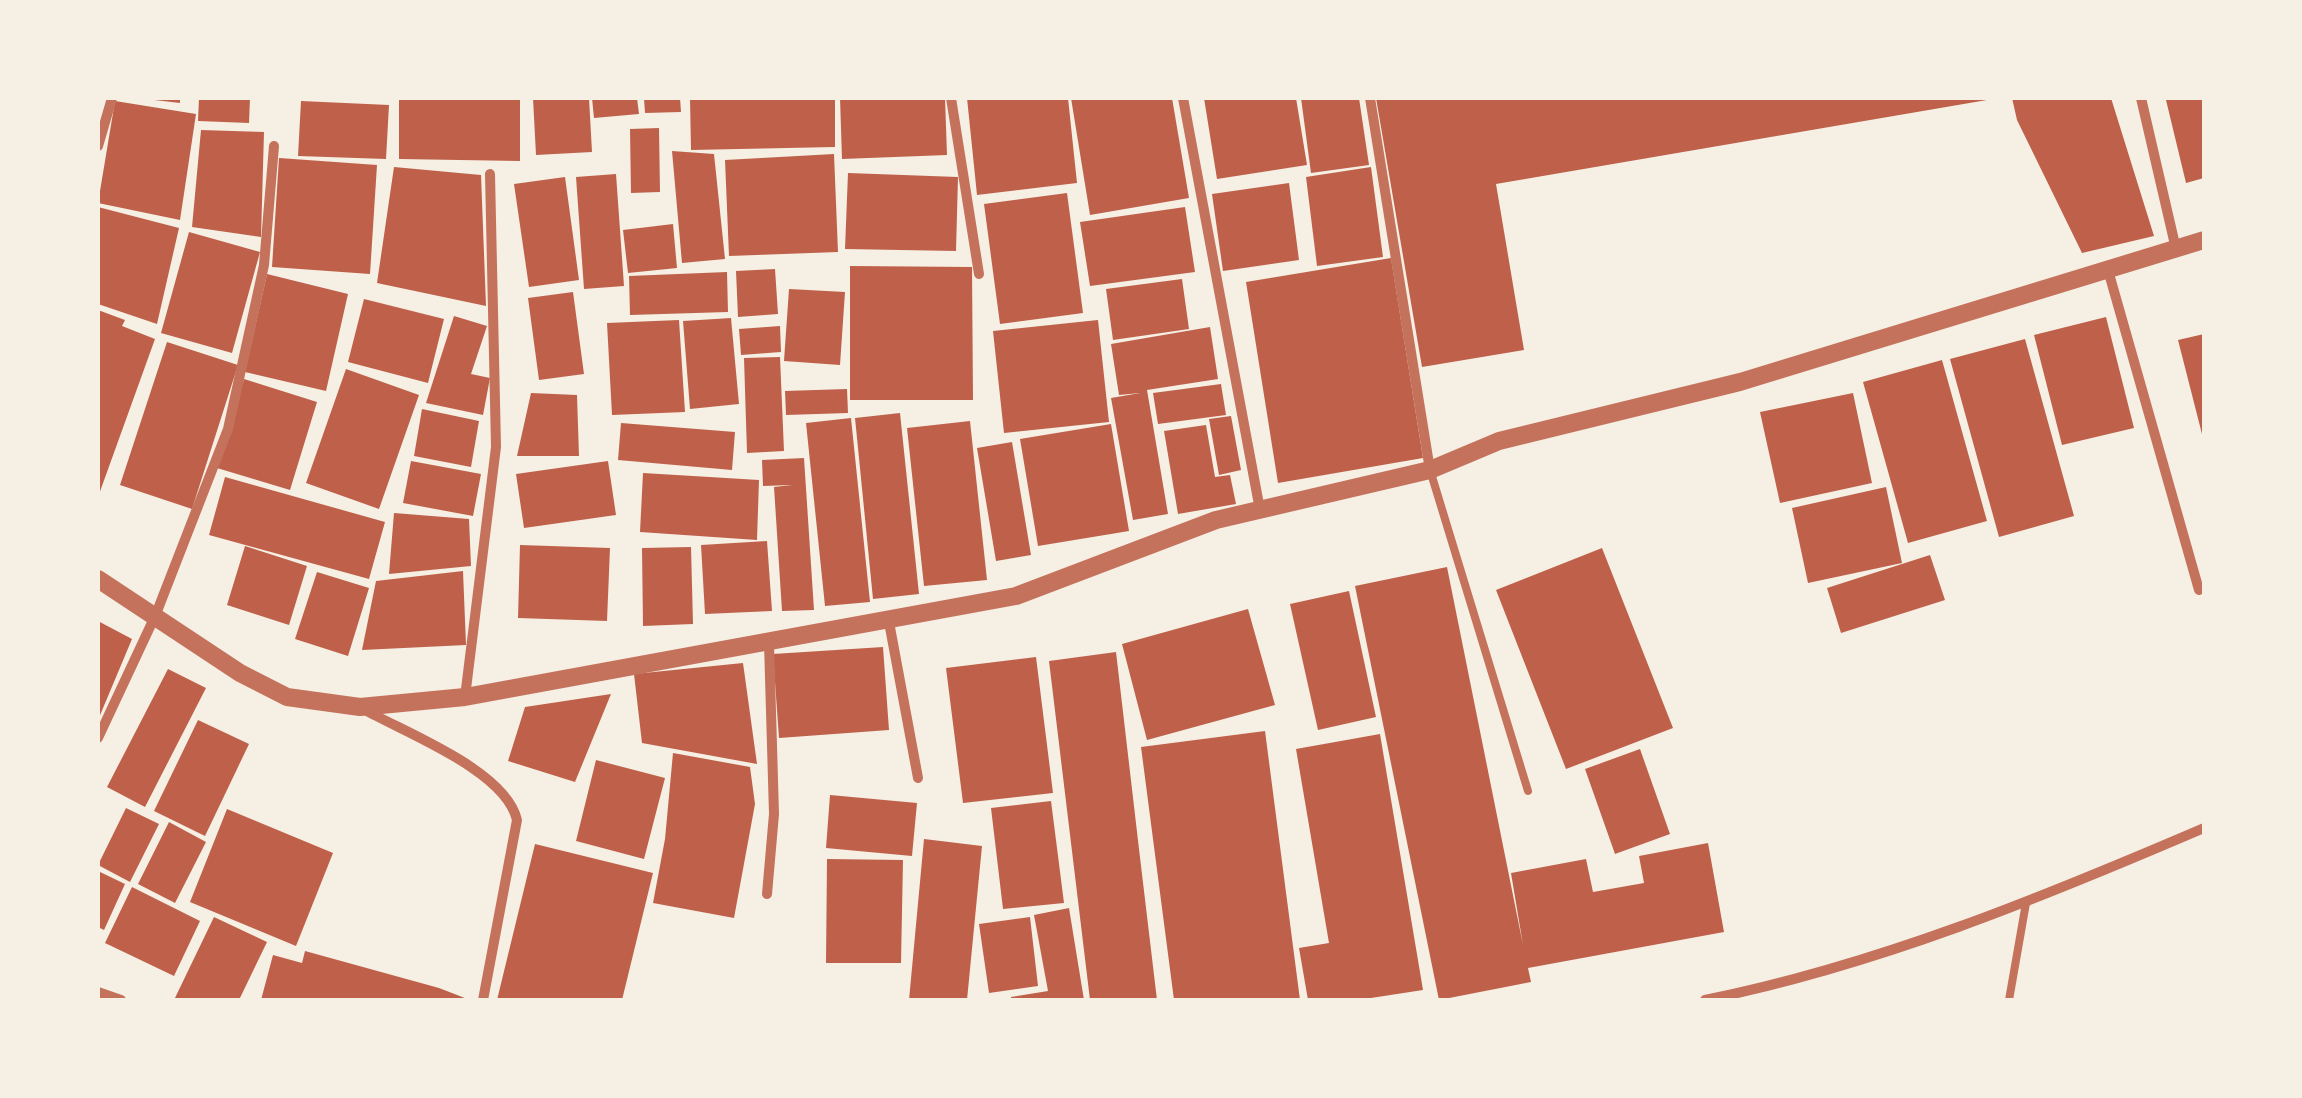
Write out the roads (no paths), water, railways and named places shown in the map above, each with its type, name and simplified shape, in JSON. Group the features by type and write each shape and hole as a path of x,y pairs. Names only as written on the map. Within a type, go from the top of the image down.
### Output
{"street":[{"path":"98,146 112,98"},
{"path":"951,98 979,274"},
{"path":"1182,98 1260,511"},
{"path":"1370,98 1430,470"},
{"path":"2141,98 2176,249"},
{"path":"98,738 156,614 228,429 264,265 274,146"},
{"path":"465,697 496,446 490,174"},
{"path":"98,579 240,672 287,697 360,706 465,697 1016,596 1216,520 1430,470 1499,440 1740,382 2204,240"},
{"path":"2108,270 2198,590"},
{"path":"889,622 918,778"},
{"path":"767,894 774,814 769,643"},
{"path":"360,706 488,778 507,793 514,806 517,820 483,1000"},
{"path":"1705,1000 1782,985 2026,903 2204,828"},
{"path":"98,992 122,1000"}],"lane":[{"path":"1430,470 1528,791"},
{"path":"2009,1000 2026,903"}]}
